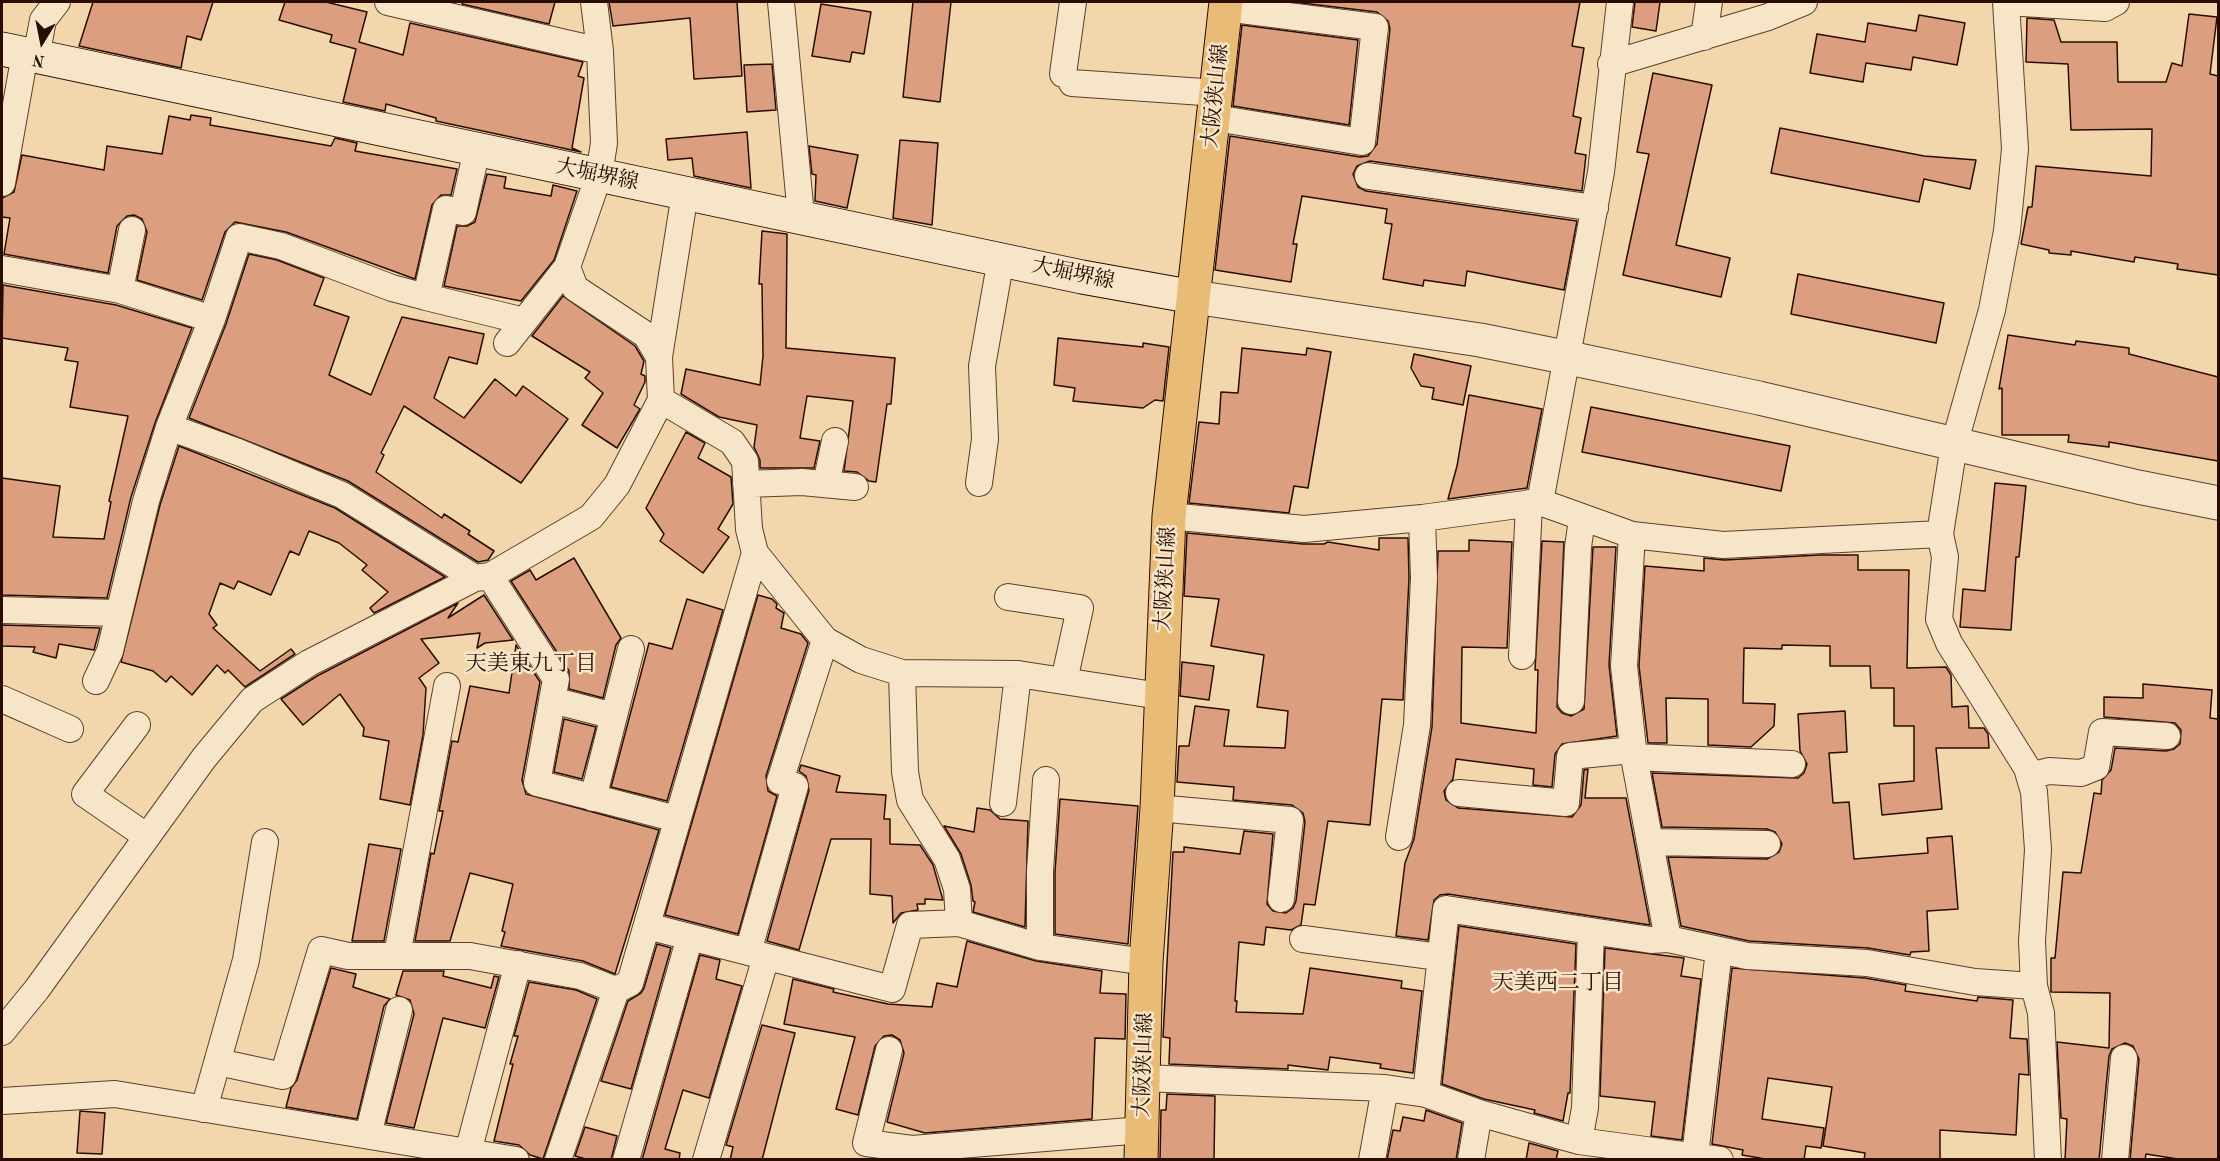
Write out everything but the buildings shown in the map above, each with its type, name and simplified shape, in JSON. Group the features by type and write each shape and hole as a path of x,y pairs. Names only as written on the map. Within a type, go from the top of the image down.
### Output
{"main road":[{"name":"大阪狭山線","path":"1141,1145 1146,962 1157,808 1169,516 1216,106 1225,5"},
{"name":"大堀堺線","path":"21,53 1001,260 1194,297 1480,340 1569,358 1759,398 2138,488 2218,502"}],"street":[{"path":"2,183 21,53 57,2"},
{"path":"388,2 600,51"},
{"path":"507,343 567,267 599,175 604,143 600,51 594,2"},
{"path":"781,2 801,216"},
{"path":"1073,2 1067,78 1216,106 1362,142 1376,27 1225,5"},
{"path":"1522,656 1535,503 1569,358 1595,208 1620,2"},
{"path":"1704,37 1709,2"},
{"path":"1611,64 1768,17 1804,2"},
{"path":"2048,1160 2041,1013 2034,986 2032,941 2037,850 2034,792 2027,768 1948,643 1940,619 1945,557 1940,534 1954,445 1992,310 2007,231 2015,149 2004,2 2104,8 2116,2"},
{"path":"426,297 446,209 463,212 477,149"},
{"path":"1368,176 1595,208"},
{"path":"2,1032 36,989 204,758 252,700 309,663 482,577 591,517 616,485 661,400 659,357 686,193"},
{"path":"120,290 132,230"},
{"path":"96,681 110,651 117,613 169,427 212,319 239,237 281,246 392,288 524,321"},
{"path":"979,483 985,439 982,366 1001,260"},
{"path":"567,267 575,288 646,334 659,357"},
{"path":"2,269 120,290 212,319"},
{"path":"661,400 732,442 745,461 749,528 755,553 825,640 861,660 902,673 1018,674 1160,696"},
{"path":"169,427 238,452 342,495 482,577 556,679 537,783 677,819"},
{"path":"826,484 835,441"},
{"path":"746,484 802,482 855,487"},
{"path":"1169,516 1304,529 1422,518 1535,503 1632,535 1723,546 1940,534"},
{"path":"1399,837 1417,725 1424,578 1422,518"},
{"path":"1571,701 1578,547 1582,519"},
{"path":"1632,535 1624,666 1633,753 1668,939"},
{"path":"558,1160 616,990 630,983 755,553"},
{"path":"1008,597 1080,608 1064,681"},
{"path":"2,610 117,613"},
{"path":"706,1160 757,954 795,786 780,781 825,640"},
{"path":"593,798 631,648"},
{"path":"902,673 905,772 910,800 947,859 957,889 959,923"},
{"path":"1004,803 1018,674"},
{"path":"397,954 447,686"},
{"path":"2,699 70,729"},
{"path":"552,700 614,716"},
{"path":"137,725 85,794 146,836"},
{"path":"2030,776 2049,771 2081,773 2096,767 2102,732 2167,736"},
{"path":"1460,793 1566,803 1570,756 1633,753 1792,764"},
{"path":"1040,947 1040,871 1046,780"},
{"path":"1157,808 1290,820 1281,899"},
{"path":"204,1108 246,960 265,842"},
{"path":"1650,842 1767,844"},
{"path":"1426,1094 1439,957 1446,909 1651,940 1668,939 1747,956 1866,963 1975,982 2034,986"},
{"path":"647,926 892,989 910,925 959,923 1040,947 1146,962"},
{"path":"1579,1141 1585,1108 1591,931"},
{"path":"626,1160 690,937"},
{"path":"1303,939 1439,957"},
{"path":"218,1062 283,1076 321,950 348,956 397,954 470,956 579,976 616,990"},
{"path":"1688,1157 1719,950"},
{"path":"468,1152 518,964"},
{"path":"368,1135 399,1010"},
{"path":"889,1050 866,1143 912,1149 1141,1145"},
{"path":"2115,1160 2124,1058"},
{"path":"1143,1078 1385,1088 1426,1094 1479,1113 1579,1141 1720,1160"},
{"path":"1372,1160 1385,1088"},
{"path":"2,1101 115,1094 516,1160"},
{"path":"1471,1160 1479,1113"}],"district":[{"name":"天美東九丁目","path":"531,664"},
{"name":"天美西二丁目","path":"1558,983"}]}
